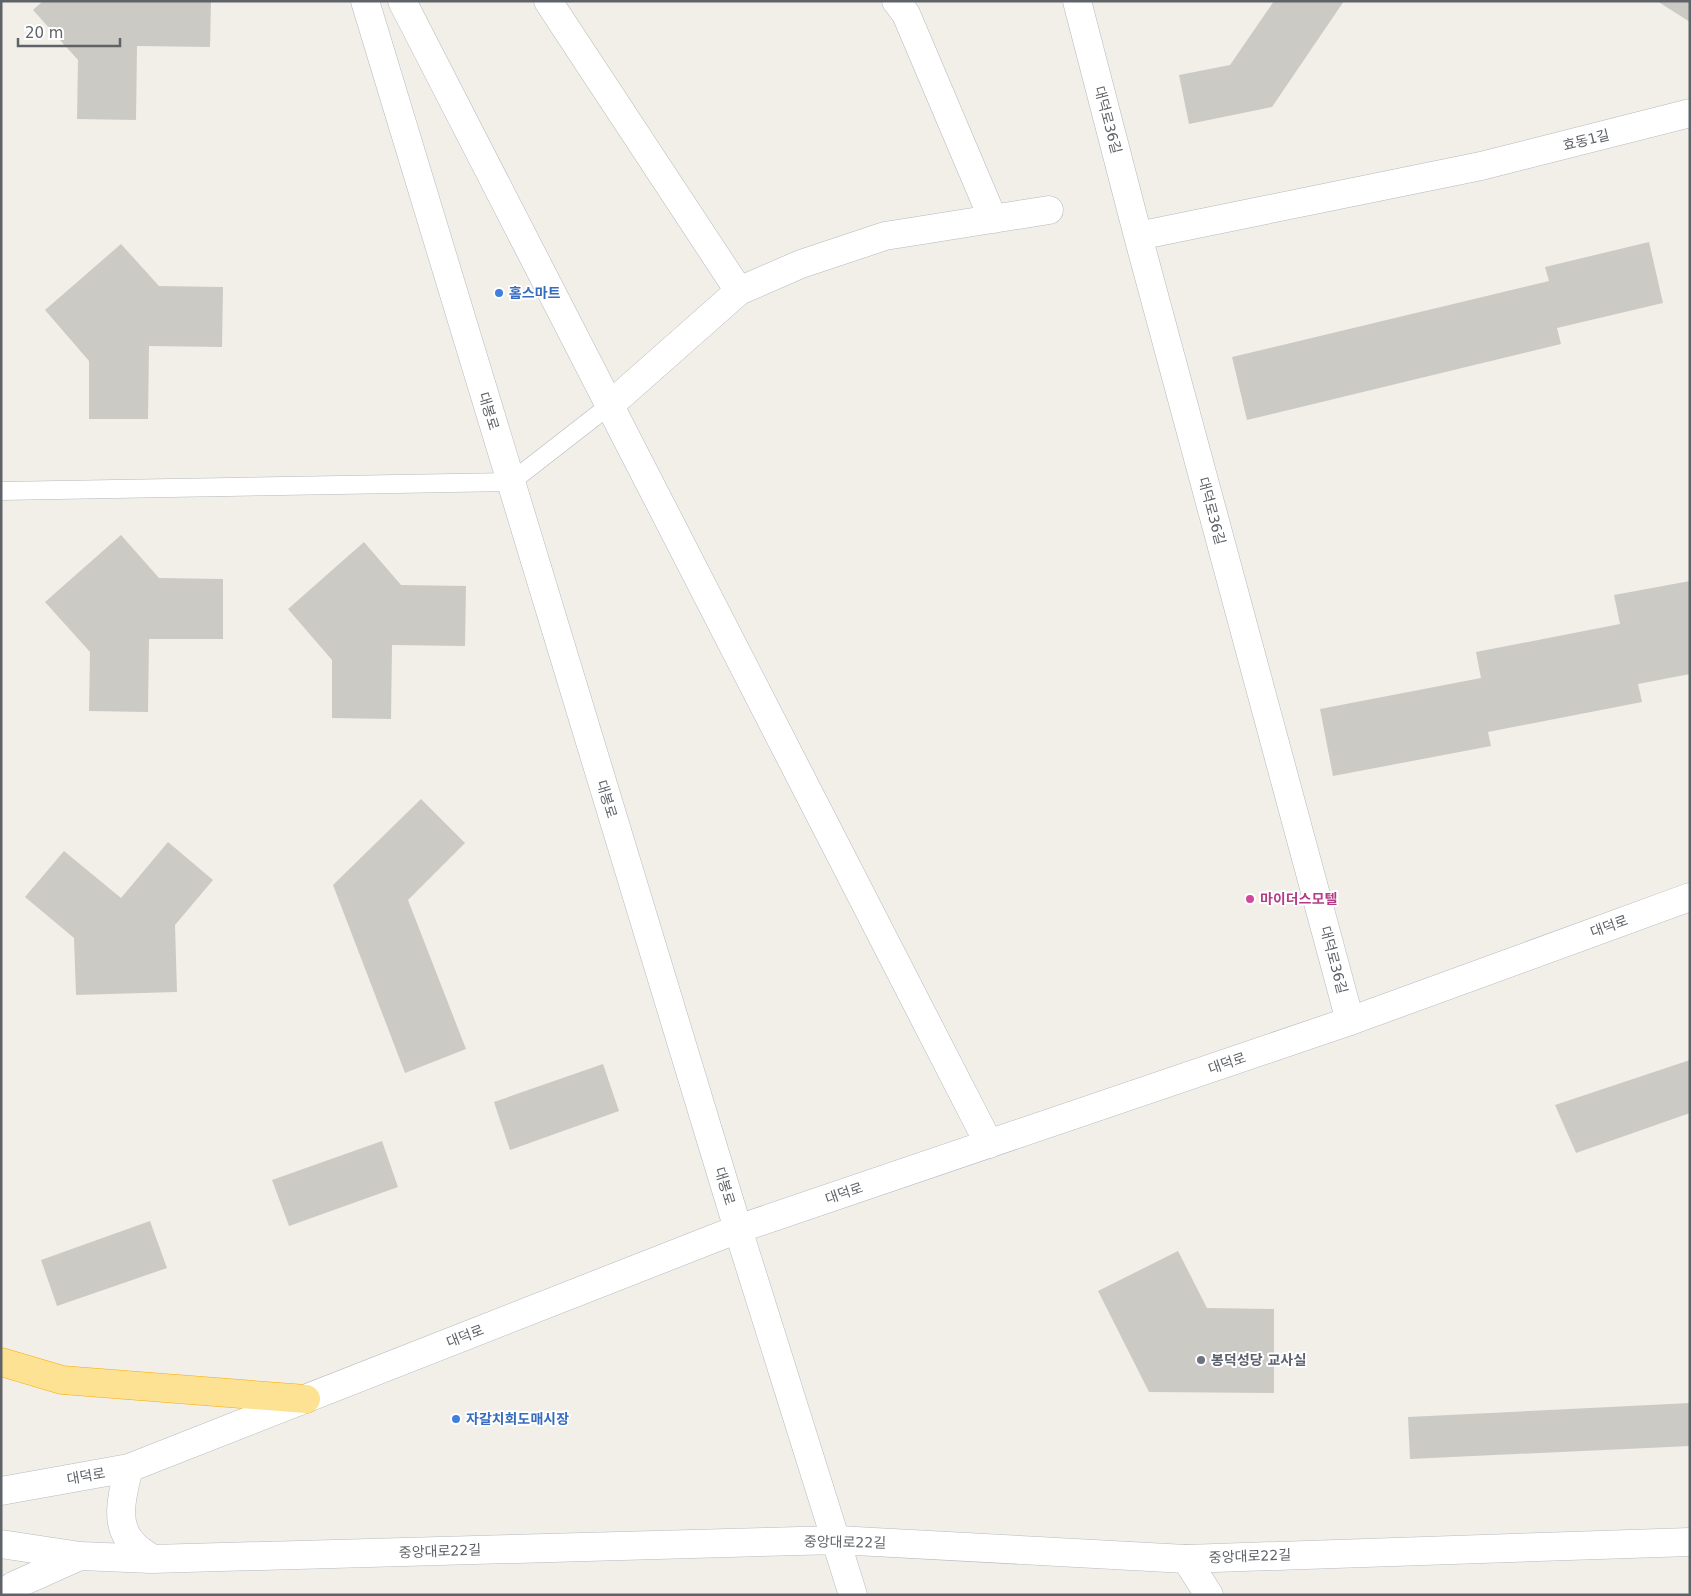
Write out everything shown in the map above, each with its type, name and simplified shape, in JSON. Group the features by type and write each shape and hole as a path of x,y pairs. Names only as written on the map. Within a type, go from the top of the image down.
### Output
{"highway":[{"path":"1,1362 62,1380 306,1399"}],"street":[{"name":"대봉로","path":"365,1 738,1229 837,1540 852,1595"},
{"path":"402,1 989,1144"},
{"path":"548,1 739,291"},
{"path":"896,1 906,14 993,219"},
{"name":"대덕로36길","path":"1077,1 1138,236 1350,1021"},
{"name":"효동1길","path":"1138,236 1481,166 1690,113"},
{"path":"610,405 739,291 801,264 885,236 1049,210"},
{"name":"대덕로","path":"1,1491 129,1468 738,1229 1350,1021 1690,897"},
{"path":"129,1468 122,1497 122,1525 132,1544 152,1559"},
{"name":"중앙대로22길","path":"1,1544 80,1556 152,1559 837,1540 1186,1559 1690,1542"},
{"path":"2,1595 12,1586 80,1556"},
{"path":"1186,1559 1209,1595"}],"lane":[{"path":"1,491 511,482 610,405"}],"building":[{"path":"43,1 211,1 210,47 137,46 136,120 77,119 78,60 33,10"},
{"path":"1274,1 1344,1 1272,107 1189,124 1179,75 1230,65"},
{"path":"1657,1 1690,1 1690,22"},
{"path":"1649,242 1663,303 1557,328 1561,344 1247,420 1232,357 1549,281 1545,267"},
{"path":"121,244 159,286 223,287 222,347 149,346 148,419 89,419 89,361 45,310"},
{"path":"121,535 159,578 223,579 223,639 149,639 148,712 89,711 90,652 45,602"},
{"path":"364,542 401,585 466,586 465,646 392,645 391,719 332,718 332,660 288,609"},
{"path":"1690,581 1690,674 1638,684 1642,702 1488,732 1491,746 1333,776 1320,709 1481,678 1476,652 1620,624 1614,595"},
{"path":"421,799 465,843 408,900 466,1049 405,1073 333,885"},
{"path":"168,842 213,880 175,925 177,992 76,995 74,938 25,897 64,851 121,898"},
{"path":"1690,1060 1690,1113 1576,1153 1555,1105"},
{"path":"603,1064 619,1111 510,1150 494,1102"},
{"path":"382,1141 398,1187 289,1226 272,1180"},
{"path":"150,1221 167,1268 57,1306 41,1260"},
{"path":"1178,1251 1207,1308 1274,1309 1274,1393 1149,1392 1098,1291"},
{"path":"1690,1403 1690,1446 1410,1459 1408,1417"}],"place":[{"name":"홈스마트","path":"499,293"},
{"name":"마이더스모텔","path":"1250,899"},
{"name":"봉덕성당 교사실","path":"1201,1360"},
{"name":"자갈치회도매시장","path":"456,1419"}]}
